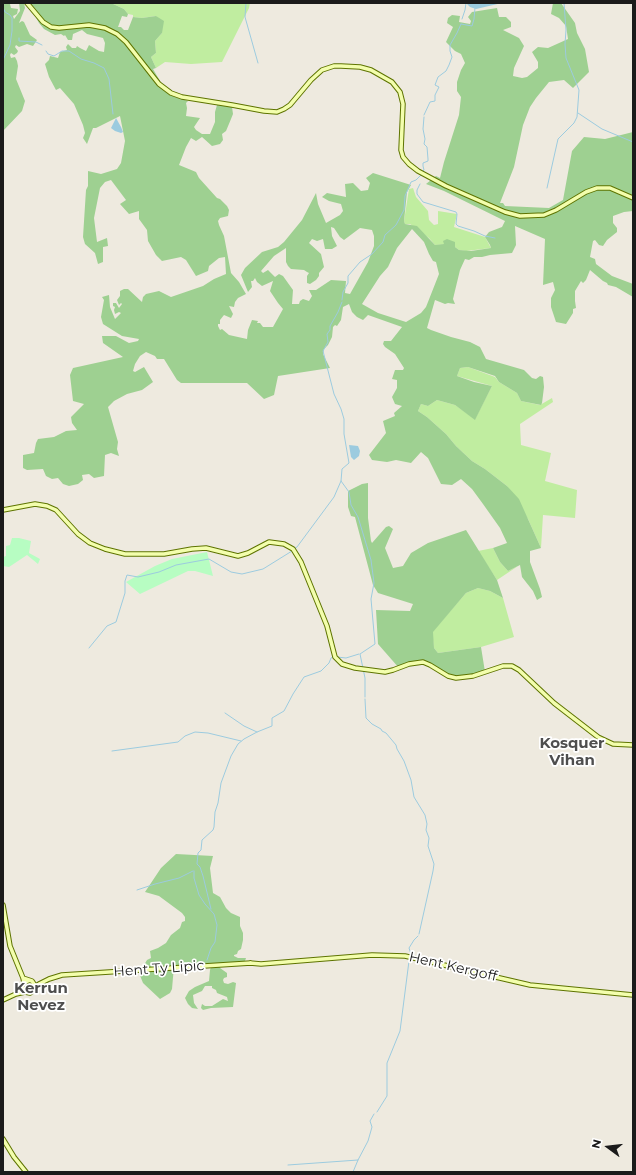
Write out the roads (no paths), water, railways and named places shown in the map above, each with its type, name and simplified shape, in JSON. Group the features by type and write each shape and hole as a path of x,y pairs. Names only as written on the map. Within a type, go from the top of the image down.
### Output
{"street":[{"path":"27,3 43,22 51,27 59,28 89,25 105,28 117,34 126,42 159,84 171,93 182,97 276,112 290,105 311,80 322,70 334,66 371,70 392,82 400,92 403,104 401,150 403,157 409,164 422,173 501,211 520,216 540,216 549,213 586,192 597,188 610,188 633,198"},
{"path":"3,510 35,504 48,506 57,511 78,534 87,541 105,549 125,554 164,554 206,548 238,556 248,553 269,542 278,542 293,549 306,571 328,626 335,657 342,664 363,669 387,672 405,665 423,662 448,676 461,678 473,676 503,666 512,666 519,670 560,708 598,737 612,744 633,745"},
{"path":"3,905 10,946 23,978 23,985 26,992"},
{"name":"Hent Kergoff","path":"261,963 372,955 405,956 530,985 633,995"},
{"name":"Hent Ty Lipic","path":"39,984 52,978 67,975 261,963"},
{"path":"23,978 39,984"},
{"path":"16,994 28,981"},
{"path":"33,983 34,988"},
{"path":"3,1000 16,994 32,992 39,984"},
{"path":"3,1140 25,1172"}],"water":[{"path":"466,3 502,3 476,9 470,7"},
{"path":"116,118 123,132 121,133 111,128"},
{"path":"349,445 358,446 360,451 359,456 354,460 351,457"}],"waterway":[{"path":"246,3 245,17 258,63"},
{"path":"462,19 466,3"},
{"path":"547,188 558,139 574,123 577,117 579,90 566,58 564,3"},
{"path":"3,7 5,12 12,18 10,45 3,60"},
{"path":"461,24 472,26 475,8"},
{"path":"424,115 430,102 435,101 435,95 439,87 435,85 438,77 446,71 449,65 452,57 450,45 461,24"},
{"path":"19,38 19,41 36,42 42,45"},
{"path":"46,51 48,54 54,56 62,51 69,51 81,59 104,68 109,79 113,114"},
{"path":"578,113 602,129 633,142"},
{"path":"422,172 424,170 423,163 428,161 427,147 424,144 424,117"},
{"path":"342,300 343,292 348,283 348,276 360,262 372,254 383,242 385,235 396,225 404,210 405,196 411,182 416,180 421,175"},
{"path":"420,184 417,194 423,202 456,212 456,224 458,226 495,238"},
{"path":"342,302 330,326 330,330 327,334 328,342 323,351 334,394 344,419 344,434 349,463 342,469 341,481 349,492 351,505 358,517 371,560 374,583 371,599 375,644 360,654 365,678 365,697"},
{"path":"294,549 334,497 341,481"},
{"path":"89,648 107,626 116,622 125,593 125,581 127,575 138,577 159,572 176,565 209,559 231,572 242,574 263,569 292,551"},
{"path":"337,657 346,658 359,654"},
{"path":"211,909 203,876 200,867 197,864 198,853 201,850 202,840 213,830 221,783 231,756 238,744 244,739 272,726 272,718 284,711 304,677 321,671 333,657"},
{"path":"365,699 366,718 386,733 396,745 411,780 414,797 425,815 427,824 426,830 429,838 428,846 434,864 419,934"},
{"path":"225,713 244,726 257,732"},
{"path":"112,751 178,742 185,736 195,732 208,733 241,741"},
{"path":"137,890 179,878 193,871"},
{"path":"194,871 194,878 199,895 214,914 217,925 215,942 211,948 207,960"},
{"path":"411,954 409,948 418,936"},
{"path":"377,1112 387,1096 387,1063 400,1031 409,961"},
{"path":"353,1172 368,1141 372,1127 370,1121 374,1114"},
{"path":"288,1165 358,1160"}],"district":[{"name":"Kosquer Vihan","path":"572,752"},
{"name":"Kerrun Nevez","path":"41,998"}]}
